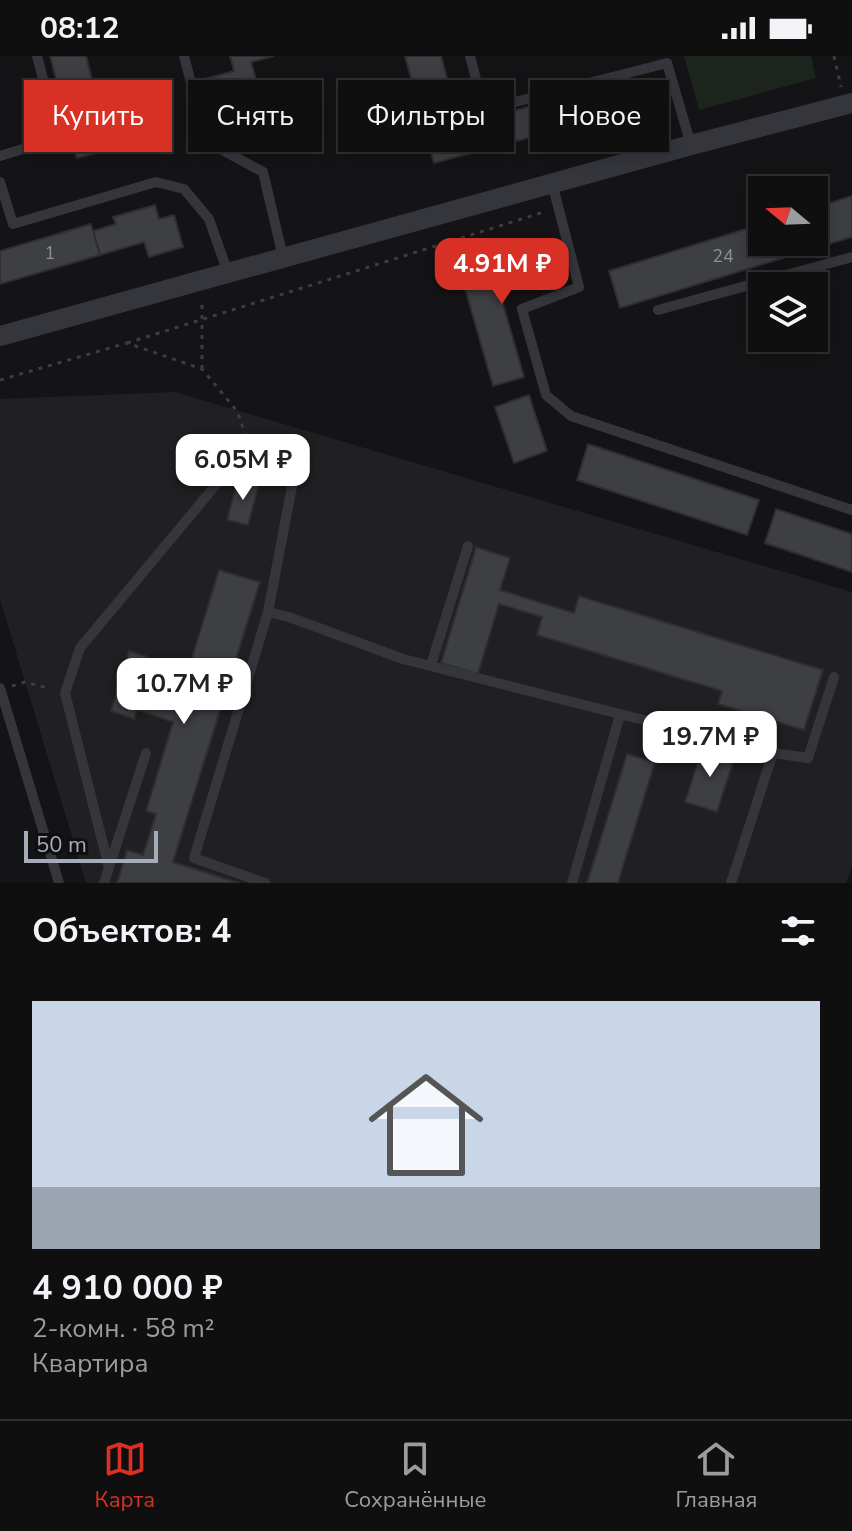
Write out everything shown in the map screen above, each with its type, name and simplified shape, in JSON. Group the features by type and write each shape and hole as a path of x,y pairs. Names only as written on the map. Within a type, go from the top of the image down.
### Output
{"street":[{"path":"0,336 852,103"}],"lane":[{"path":"0,156 59,138 37,56"},
{"path":"184,56 206,141 263,172 283,257"},
{"path":"470,56 484,110 667,63 691,145"},
{"path":"0,182 13,224 156,182 184,189 209,219 228,273"},
{"path":"552,183 579,287 522,309 546,395 571,416 852,510"},
{"path":"658,310 852,257"},
{"path":"109,868 65,693 80,648 235,462 294,476 268,612 194,858 265,883"},
{"path":"431,665 468,546"},
{"path":"268,612 403,659 773,753 808,758 834,677"},
{"path":"0,689 59,883"},
{"path":"572,883 620,715"},
{"path":"104,883 146,753"},
{"path":"731,883 773,753"}],"path":[{"path":"0,380 558,208"},
{"path":"202,369 203,279"},
{"path":"127,343 202,369 237,411 257,468"},
{"path":"0,689 25,682 65,693"}],"shaded area":[{"path":"684,56 811,56 816,78 699,110"},
{"path":"175,392 852,592 852,867 846,883 86,883 0,599 0,399"}],"building":[{"path":"50,56 86,56 92,80 56,80"},
{"path":"230,56 274,56 251,62 256,80 201,80 234,71"},
{"path":"405,56 441,56 448,80 412,80"},
{"path":"530,106 530,137 514,142 514,111"},
{"path":"75,152 99,152 77,158"},
{"path":"431,152 475,152 434,163"},
{"path":"852,196 852,237 828,244 828,204"},
{"path":"155,205 159,219 174,215 183,247 149,257 144,242 100,255 93,231 116,224 113,217"},
{"path":"91,224 100,255 0,284 0,251"},
{"path":"748,228 748,256 790,256 620,308 609,271"},
{"path":"551,245 558,273 499,290 524,377 493,386 460,271"},
{"path":"529,395 547,451 514,463 495,407"},
{"path":"588,444 759,500 747,535 577,480"},
{"path":"238,479 259,484 248,525 227,520"},
{"path":"776,509 852,534 852,572 765,543"},
{"path":"476,547 510,558 500,590 574,613 579,596 823,670 804,730 718,704 722,691 537,635 542,617 499,604 478,674 441,663"},
{"path":"219,570 260,582 173,862 239,883 117,883 127,850 143,855 156,814 146,811 173,722 137,710 134,719 111,711 129,651 148,657 146,664 186,677"},
{"path":"703,746 735,756 717,812 685,802"},
{"path":"627,754 655,762 618,883 587,883"}]}
